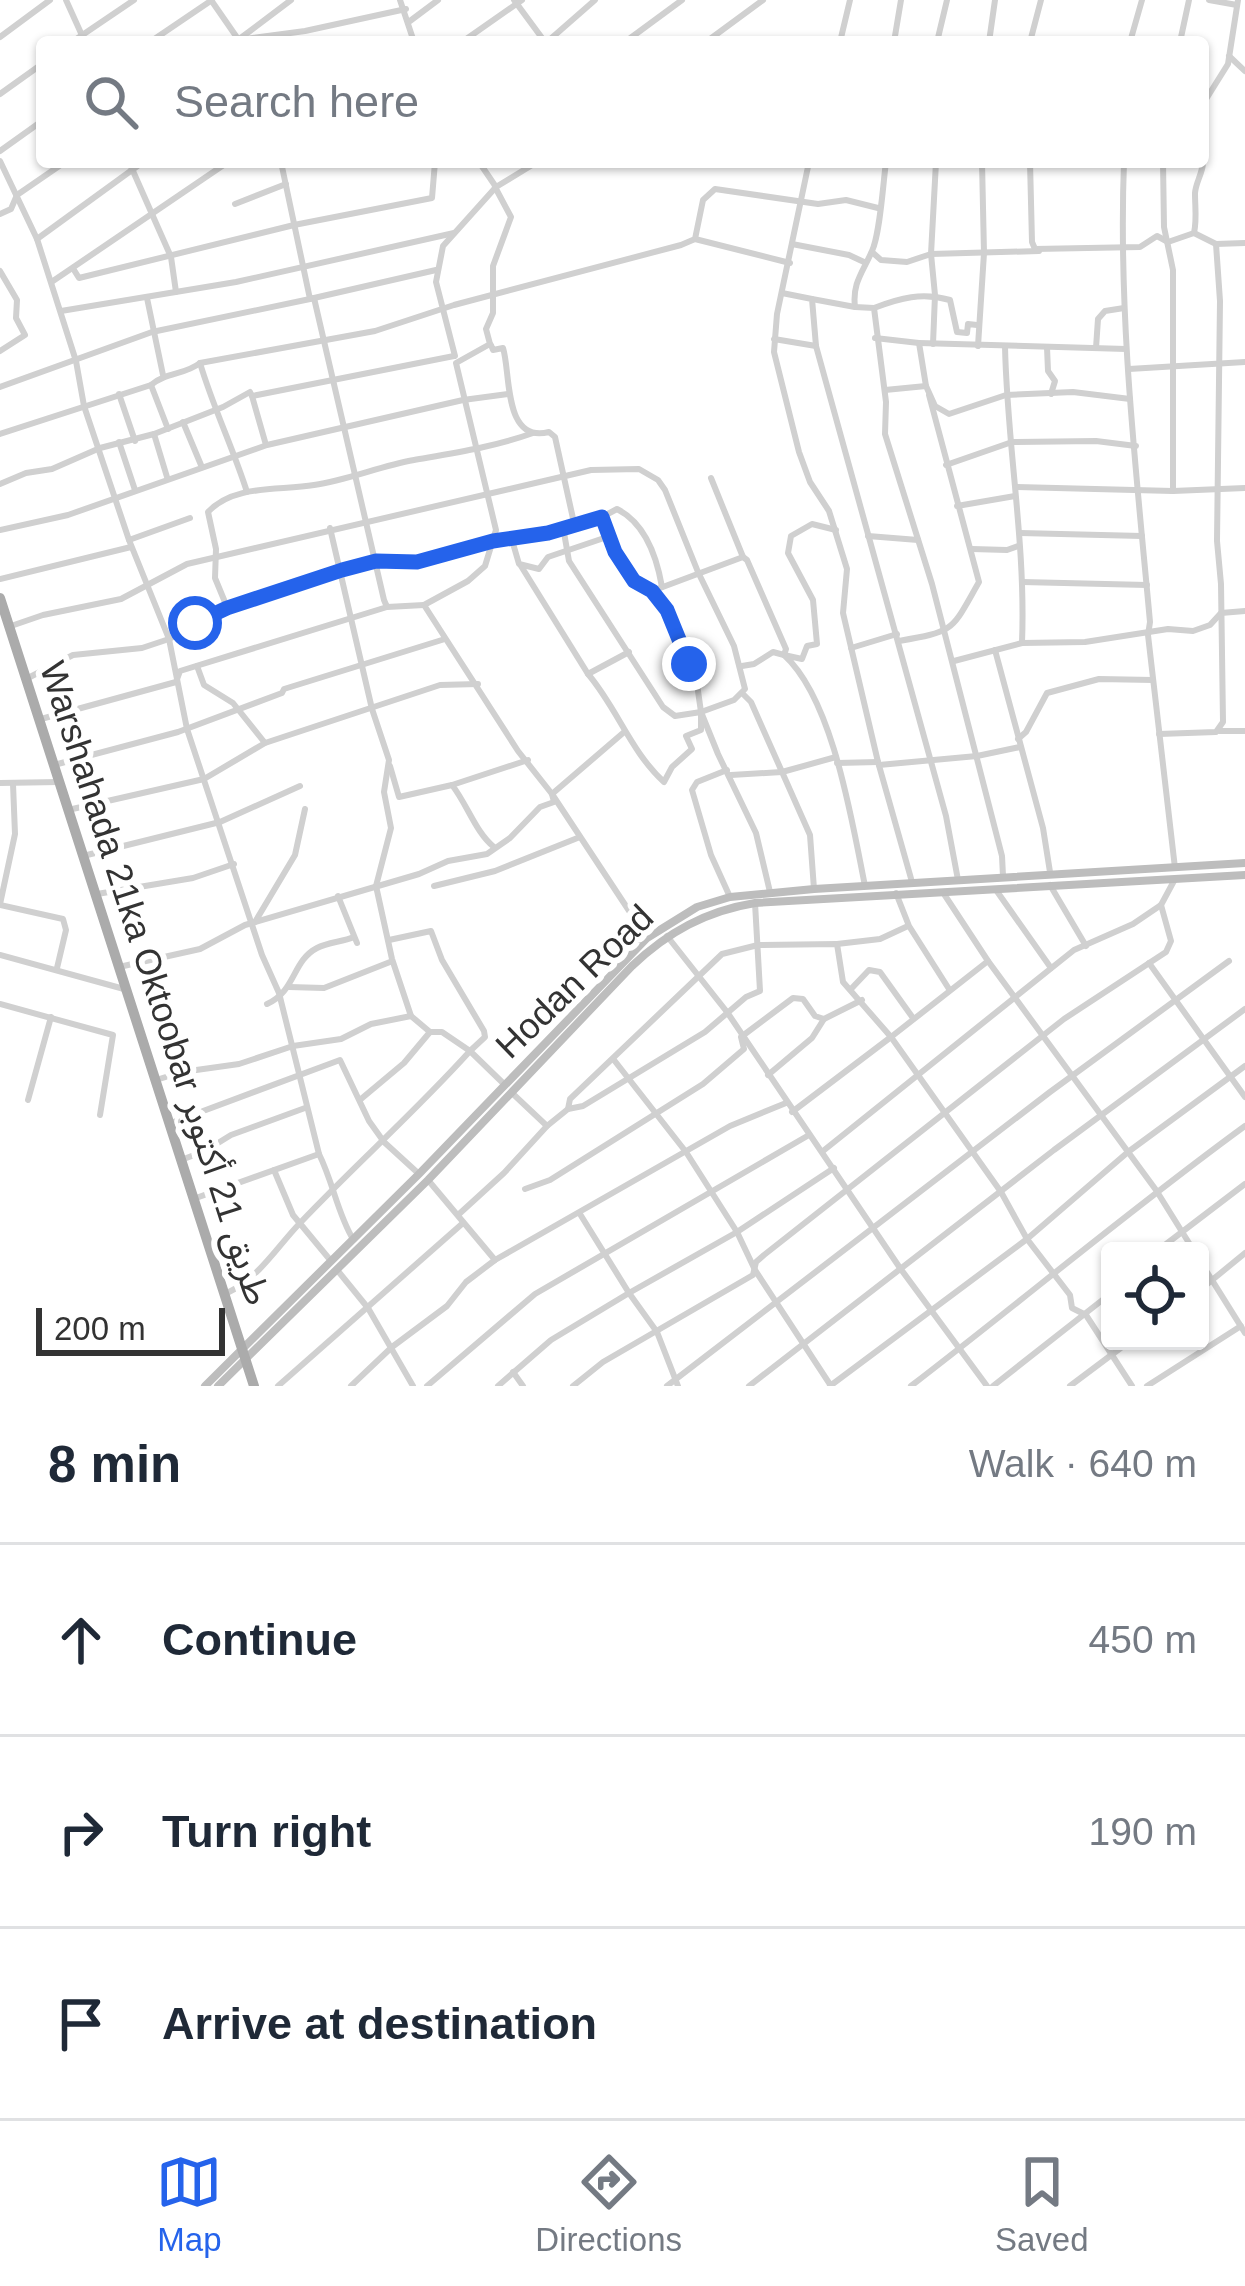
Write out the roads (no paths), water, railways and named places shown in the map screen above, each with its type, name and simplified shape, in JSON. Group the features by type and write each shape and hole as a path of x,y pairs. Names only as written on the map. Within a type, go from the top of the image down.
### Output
{"main road":[{"name":"Warshahada 21ka Oktoobar طريق 21 أكتوبر","path":"0,598 254,1386"},
{"name":"Hodan Road","path":"508,1089 667,936 715,912 755,903 1050,885 1245,863"},
{"name":"Hodan Road","path":"205,1386 338,1270 647,938 697,907 770,892 1050,872 1245,875"},
{"name":"Hodan Road","path":"218,1386 331,1261 424,1177"}],"street":[{"path":"0,37 50,0"},
{"path":"66,0 81,36"},
{"path":"86,36 134,0"},
{"path":"159,36 212,0 235,36"},
{"path":"244,36 291,0"},
{"path":"400,0 413,36"},
{"path":"410,21 438,0"},
{"path":"553,36 595,0"},
{"path":"633,36 682,0"},
{"path":"714,36 763,0"},
{"path":"841,36 850,0"},
{"path":"895,36 901,0"},
{"path":"939,36 947,0"},
{"path":"990,36 995,0"},
{"path":"1032,36 1041,0"},
{"path":"1132,36 1142,0"},
{"path":"1181,36 1189,0"},
{"path":"1209,0 1238,2 1229,56 1209,93"},
{"path":"470,36 518,1 542,36"},
{"path":"270,36 406,9"},
{"path":"1229,56 1245,71"},
{"path":"0,94 36,68"},
{"path":"0,151 36,125"},
{"path":"0,160 38,239 76,361 84,406 130,544 169,639 187,729 279,998 320,1154 353,1239"},
{"path":"0,214 11,209 17,195 56,168"},
{"path":"38,239 126,168"},
{"path":"132,168 171,257 176,292"},
{"path":"52,282 219,168"},
{"path":"282,168 387,607"},
{"path":"74,270 79,278 294,225 432,198 434,168"},
{"path":"483,168 511,217 493,266 493,313 486,329 493,350 502,348 507,362 508,394 516,418 533,433"},
{"path":"176,682 180,671 351,617 387,607 424,605 485,566 496,530 436,270 443,246 495,187 527,168"},
{"path":"808,168 774,339 799,452 836,530 848,568 843,613 913,884"},
{"path":"855,307 853,292 872,252 885,168"},
{"path":"933,344 936,168"},
{"path":"979,346 982,168"},
{"path":"1030,168 1032,242 1042,251"},
{"path":"823,1151 1052,969 1161,905 1175,873 1148,635 1130,399 1124,308 1124,168"},
{"path":"1163,168 1173,270 1173,491"},
{"path":"1194,233 1194,187 1203,168"},
{"path":"235,204 286,184"},
{"path":"695,239 703,200 715,189 818,204 846,200 878,208"},
{"path":"61,311 147,298 454,233"},
{"path":"872,252 891,262 907,262 931,254 1140,247 1156,236 1168,242 1194,233 1216,244 1245,243"},
{"path":"0,434 151,385 163,375 200,363 375,331 695,239 790,263"},
{"path":"792,244 864,262"},
{"path":"1216,244 1220,301 1216,542 1223,722 1216,731"},
{"path":"0,387 152,332 436,270"},
{"path":"0,271 17,300 16,318 25,335 0,351"},
{"path":"782,293 874,308 913,296 935,295 950,300 957,332 968,333 968,325 977,325"},
{"path":"147,298 163,375"},
{"path":"812,299 816,346 898,638 958,880"},
{"path":"874,308 885,390 885,434 953,662 1003,876"},
{"path":"1096,348 1098,319 1105,311 1124,308"},
{"path":"875,338 1127,349"},
{"path":"774,339 816,346"},
{"path":"851,648 945,633 960,617 979,582 927,391 919,343"},
{"path":"252,396 455,359 490,344"},
{"path":"1005,346 1020,533 1022,643"},
{"path":"1047,347 1048,371 1055,381 1051,394"},
{"path":"1129,369 1245,362"},
{"path":"200,363 247,492"},
{"path":"151,385 168,429"},
{"path":"885,390 927,391"},
{"path":"927,391 935,406 950,415 1006,394 1073,392 1130,399"},
{"path":"0,484 168,429 250,392 266,445"},
{"path":"118,394 135,441"},
{"path":"0,530 68,515 266,445 508,394"},
{"path":"183,422 201,465"},
{"path":"227,608 215,578 208,512 223,499 247,492 316,485 549,432 555,437 560,470 566,476 574,524"},
{"path":"154,434 167,478"},
{"path":"946,465 1012,442 1096,441 1136,446"},
{"path":"119,442 135,491"},
{"path":"10,626 121,599 187,564 286,544 330,528 622,466 650,474 665,490 742,666 743,694 751,702 810,835 814,889"},
{"path":"711,478 755,575 784,655"},
{"path":"957,506 1016,491 1245,488"},
{"path":"26,679 73,656 142,648 169,639 227,608 342,570 376,561 417,562 602,517 617,509 627,514 654,553 662,587"},
{"path":"602,517 615,552 638,586 652,591 667,610 689,664 701,712 756,832 770,892"},
{"path":"0,579 130,544 190,518"},
{"path":"742,666 773,652 802,659 807,646 817,644 813,600 788,553 791,536 812,524 836,530"},
{"path":"563,527 566,550 669,714 701,712 743,694"},
{"path":"330,528 372,709 399,797 529,760"},
{"path":"1020,533 1143,536"},
{"path":"521,566 539,569 548,557 610,536"},
{"path":"867,536 918,540"},
{"path":"512,540 521,566 603,691 623,733 660,779 667,782 672,767 692,749 686,736 701,730 701,712"},
{"path":"972,550 1018,546"},
{"path":"652,591 743,557"},
{"path":"1022,583 1147,585"},
{"path":"424,605 518,752 553,794 647,938"},
{"path":"953,662 1022,643 1203,628 1221,613 1245,611"},
{"path":"54,765 187,729 284,689 446,638"},
{"path":"995,650 1043,828 1050,872"},
{"path":"588,674 629,652"},
{"path":"784,655 801,671 836,760 865,886"},
{"path":"197,665 204,685 233,703 266,743"},
{"path":"730,897 711,856 692,790 697,782 729,773 782,772 836,760 879,763 977,756 1019,743 1047,693 1099,679 1153,680"},
{"path":"39,720 176,682"},
{"path":"68,810 204,779 266,743 440,685 478,684"},
{"path":"1158,734 1245,731"},
{"path":"553,794 623,733"},
{"path":"388,756 384,792 391,828 376,886 411,1016 430,1032 442,1032 470,1051 547,1126"},
{"path":"0,783 59,782"},
{"path":"13,784 15,834 0,904 63,919 66,930 57,968"},
{"path":"452,785 494,848"},
{"path":"83,856 220,822 300,786"},
{"path":"119,967 200,949 244,925 448,861 487,854 511,838 540,807 554,802 553,794"},
{"path":"253,925 295,855 304,809"},
{"path":"434,886 495,871 580,837"},
{"path":"96,895 193,878 233,864"},
{"path":"1050,885 1086,946"},
{"path":"994,888 1052,969"},
{"path":"942,890 988,961 1156,1190 1188,1242"},
{"path":"896,893 909,926 949,989"},
{"path":"267,1004 289,987 314,948 356,940 338,896"},
{"path":"278,1386 368,1308 547,1126 568,1109 583,1106 705,1032 746,997 760,992 755,903"},
{"path":"574,1386 603,1362 734,1287 764,1256 1044,1034 1166,952 1171,940 1161,905"},
{"path":"568,1109 570,1099 722,954 758,945 880,939 909,926"},
{"path":"225,1294 256,1274 300,1223 485,1037 431,931 389,940"},
{"path":"667,936 727,1012 900,1268 990,1386 1101,1302"},
{"path":"837,944 843,982 919,1076 1070,1295 1072,1308 1086,1315 1132,1386"},
{"path":"0,955 127,990"},
{"path":"289,987 324,988 379,969 392,959"},
{"path":"792,1112 988,961"},
{"path":"668,1386 1229,961"},
{"path":"1149,963 1245,1097"},
{"path":"850,988 869,970 880,971 913,1018"},
{"path":"741,1036 793,998 803,999 815,1016 824,1019"},
{"path":"768,1075 812,1038 824,1019 862,1000"},
{"path":"0,1004 113,1035 100,1115"},
{"path":"748,1386 1245,1009"},
{"path":"155,1080 341,1039 371,1024 411,1016"},
{"path":"28,1100 51,1017"},
{"path":"361,1100 404,1063 430,1032"},
{"path":"525,1190 550,1180 725,1067 744,1049 741,1036"},
{"path":"613,1059 686,1152 737,1232 754,1270 831,1386 1245,1066"},
{"path":"170,1123 340,1060 384,1142 424,1177 495,1260"},
{"path":"351,1386 495,1260 730,1126 787,1103"},
{"path":"181,1160 306,1107"},
{"path":"911,1386 1056,1275 1156,1190 1245,1126"},
{"path":"427,1386 536,1294 809,1135"},
{"path":"193,1199 320,1154"},
{"path":"498,1386 551,1340 737,1232 834,1168"},
{"path":"274,1170 300,1223 331,1261"},
{"path":"1167,1242 1245,1184"},
{"path":"580,1214 657,1332 678,1382"},
{"path":"1209,1284 1245,1253"},
{"path":"338,1270 368,1308 413,1386"},
{"path":"1147,1386 1243,1329 1209,1275"},
{"path":"1070,1386 1118,1350"},
{"path":"513,1372 523,1386"}]}
